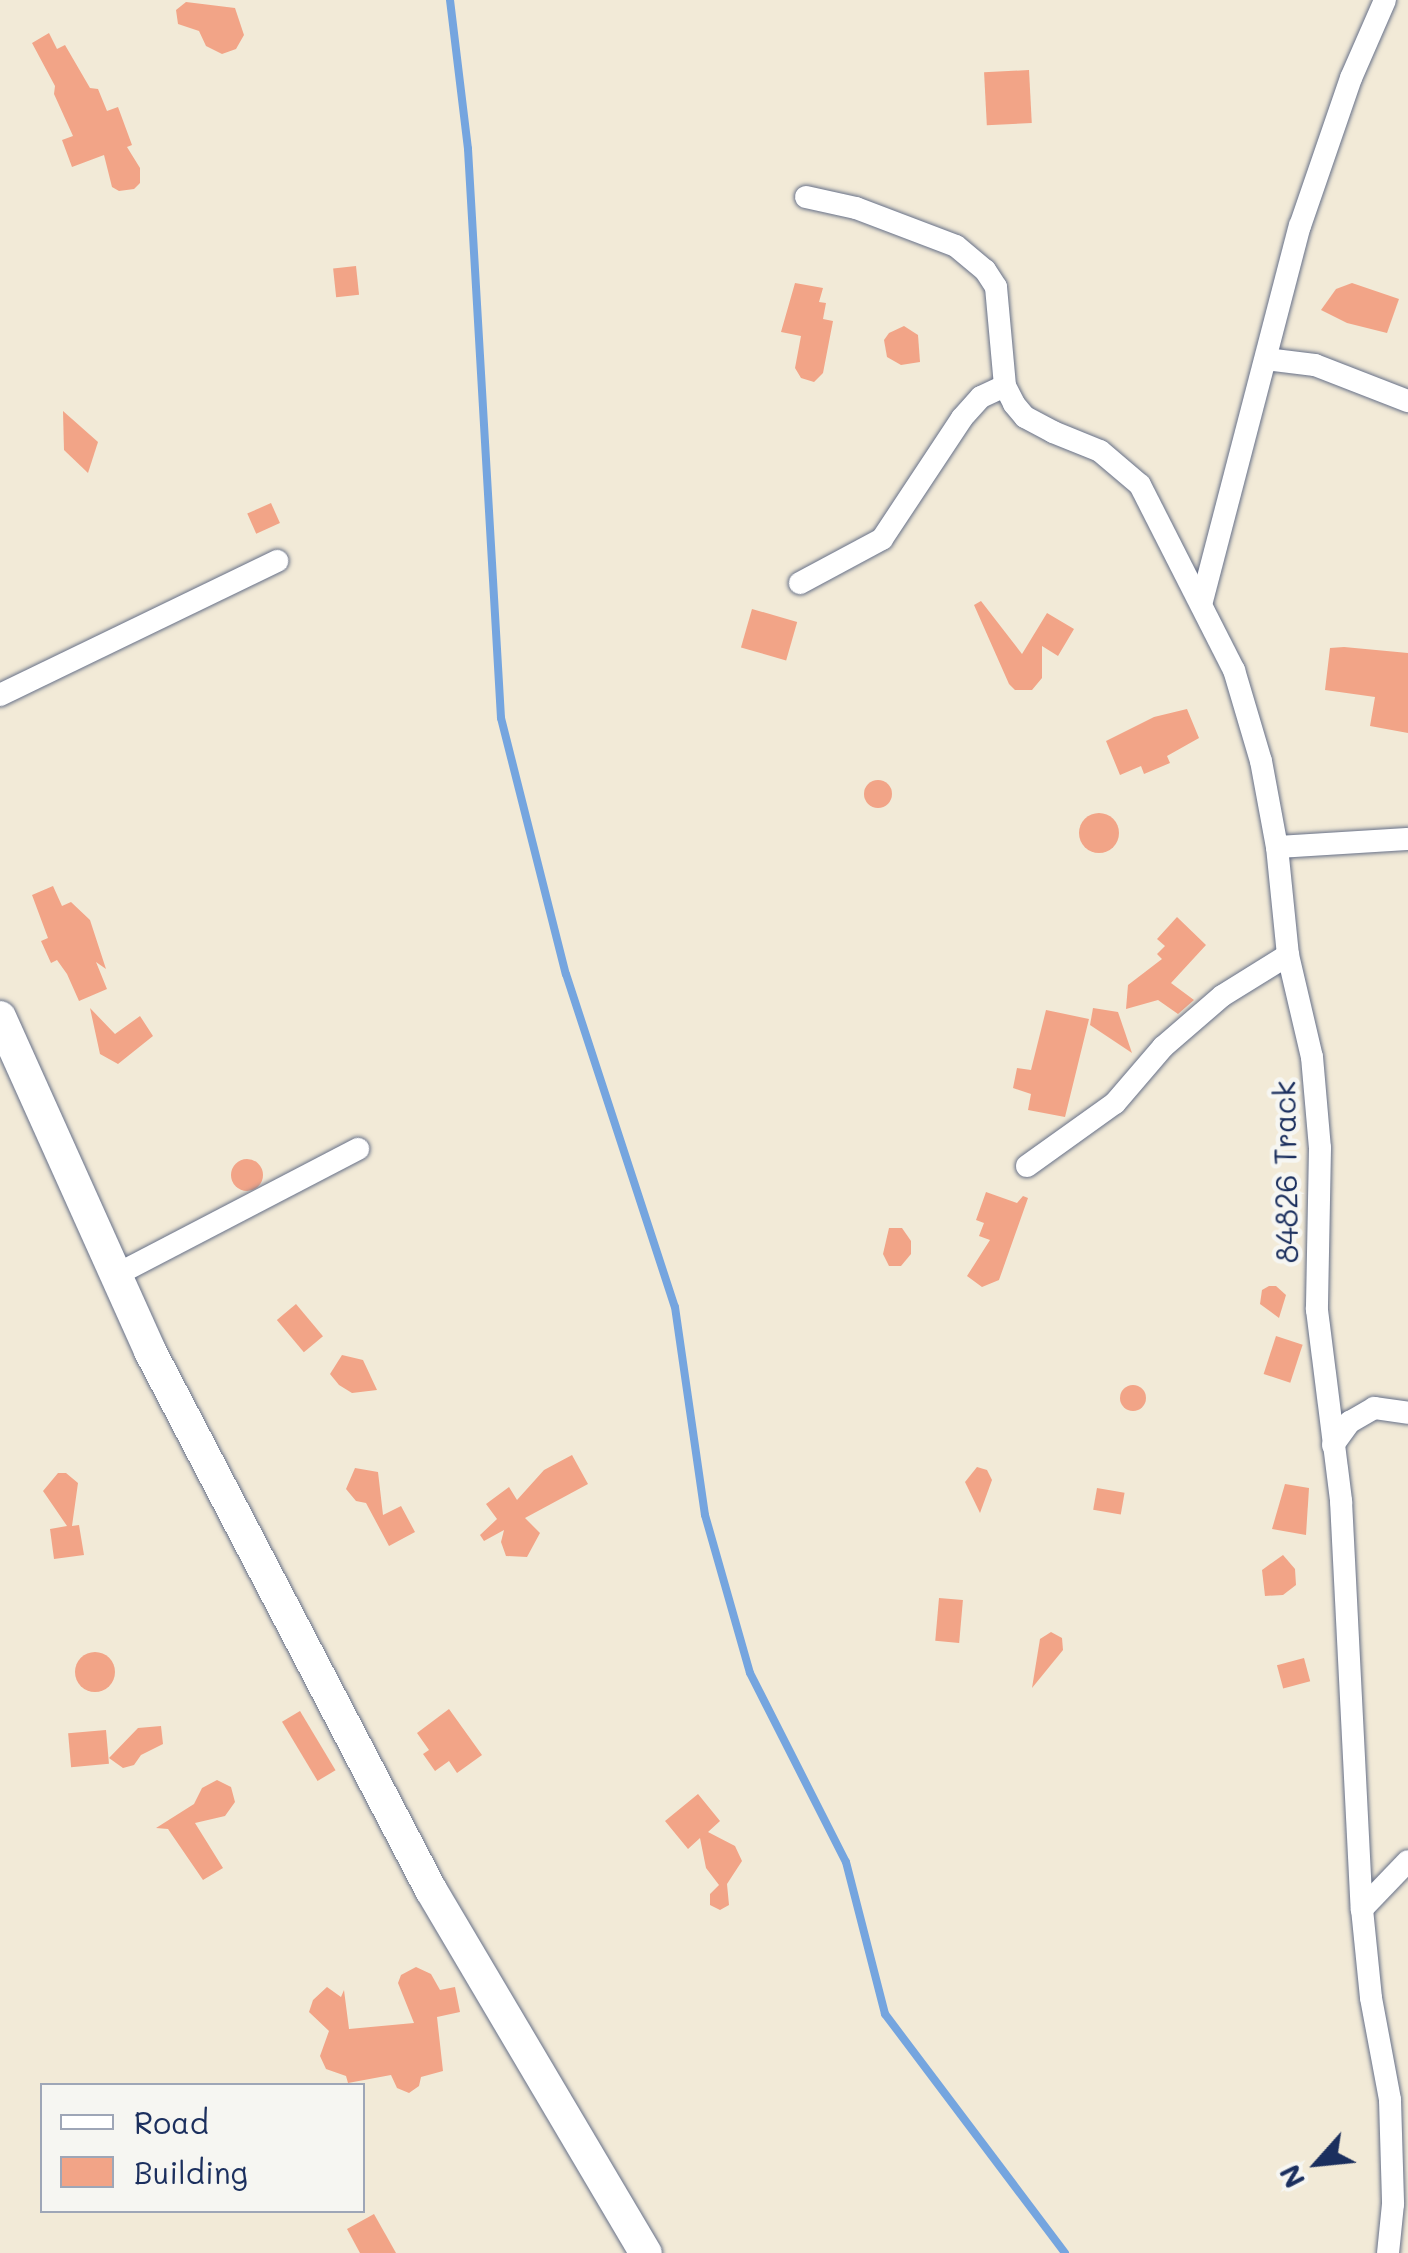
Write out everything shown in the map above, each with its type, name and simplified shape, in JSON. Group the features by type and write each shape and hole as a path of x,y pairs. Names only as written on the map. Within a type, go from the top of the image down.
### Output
{"street":[{"path":"1202,601 1300,226 1351,78 1384,0"},
{"path":"800,582 882,539 962,418 981,398 1004,386 996,287 973,256 856,208 806,198"},
{"path":"1266,359 1315,365 1408,400"},
{"name":"84826 Track","path":"1004,386 1025,417 1100,451 1140,485 1234,670 1261,761 1277,847 1288,955 1314,1075 1320,1148 1316,1310 1342,1501 1362,1909 1371,1998 1390,2100 1393,2204 1388,2253"},
{"path":"0,695 277,561"},
{"path":"1277,847 1408,839"},
{"path":"1027,1166 1115,1103 1163,1047 1222,996 1288,955"},
{"path":"0,1017 150,1351 431,1890 646,2253"},
{"path":"116,1275 358,1149"},
{"path":"1334,1445 1350,1422 1374,1408 1408,1414"},
{"path":"1362,1909 1408,1862"}],"building":[{"path":"186,2 235,8 244,35 236,49 222,54 206,46 199,31 178,24 176,10"},
{"path":"49,33 57,49 65,45 90,88 98,89 107,111 118,107 132,145 127,147 140,168 140,183 134,189 119,191 112,187 104,155 72,167 62,140 73,136 54,94 55,86 32,43"},
{"path":"1029,70 1032,123 987,125 984,72"},
{"path":"356,266 359,295 336,297 333,268"},
{"path":"795,283 823,288 819,302 826,303 823,319 833,321 823,373 814,382 801,378 795,368 801,336 781,332"},
{"path":"1352,283 1399,299 1387,333 1347,323 1321,310 1336,289"},
{"path":"904,326 918,335 920,362 901,365 887,357 884,340"},
{"path":"63,411 98,442 88,473 64,450"},
{"path":"271,503 280,523 256,534 247,514"},
{"path":"981,601 1022,654 1047,613 1074,629 1058,656 1042,646 1042,678 1032,690 1015,690 1009,684 974,605"},
{"path":"752,609 797,622 786,660 741,647"},
{"path":"1330,648 1408,653 1408,733 1370,726 1375,697 1325,690"},
{"path":"1187,709 1199,738 1167,756 1170,763 1144,774 1141,766 1120,775 1106,741 1154,717"},
{"path":"878,780 888,784 892,794 888,804 878,808 868,804 864,794 868,784"},
{"path":"1099,813 1113,819 1119,833 1113,847 1099,853 1085,847 1079,833 1085,819"},
{"path":"53,886 62,906 71,902 90,920 106,969 96,962 107,989 79,1001 67,974 57,960 51,963 41,941 48,938 32,895"},
{"path":"1177,917 1206,945 1171,983 1194,1000 1178,1014 1158,1000 1126,1009 1128,985 1162,959 1157,954 1165,946 1157,939"},
{"path":"90,1008 115,1034 140,1016 153,1036 118,1064 100,1054"},
{"path":"1093,1008 1118,1012 1132,1053 1090,1025"},
{"path":"1046,1010 1089,1019 1065,1117 1028,1110 1031,1094 1013,1088 1017,1068 1031,1070"},
{"path":"247,1159 258,1164 263,1175 258,1186 247,1191 236,1186 231,1175 236,1164"},
{"path":"986,1192 1017,1203 1023,1196 1028,1198 999,1280 982,1287 967,1276 990,1240 979,1236 984,1223 976,1220"},
{"path":"889,1228 902,1228 911,1241 911,1254 901,1266 889,1266 883,1254"},
{"path":"1276,1286 1286,1295 1279,1318 1260,1304 1262,1290"},
{"path":"296,1304 323,1336 304,1352 277,1320"},
{"path":"1276,1336 1303,1345 1290,1383 1264,1374"},
{"path":"342,1355 363,1360 377,1390 352,1393 339,1385 330,1374"},
{"path":"1133,1385 1142,1389 1146,1398 1142,1407 1133,1411 1124,1407 1120,1398 1124,1389"},
{"path":"572,1455 588,1484 525,1518 540,1533 527,1557 506,1556 501,1542 504,1530 484,1541 480,1535 497,1519 486,1504 509,1487 517,1500 544,1470"},
{"path":"977,1467 987,1470 992,1480 980,1513 965,1482"},
{"path":"355,1468 378,1472 383,1515 401,1506 415,1532 389,1546 366,1503 356,1501 346,1489"},
{"path":"58,1473 66,1473 78,1483 72,1526 79,1525 84,1555 54,1559 50,1529 67,1526 43,1491"},
{"path":"1285,1484 1309,1488 1306,1535 1272,1529"},
{"path":"1097,1488 1125,1493 1121,1515 1093,1510"},
{"path":"1283,1555 1295,1569 1296,1585 1283,1595 1265,1596 1262,1570"},
{"path":"939,1598 963,1600 959,1643 935,1641"},
{"path":"1051,1632 1062,1638 1063,1650 1032,1688 1040,1639"},
{"path":"95,1652 109,1658 115,1672 109,1686 95,1692 81,1686 75,1672 81,1658"},
{"path":"1304,1658 1310,1681 1283,1688 1277,1665"},
{"path":"449,1709 482,1755 457,1773 449,1761 435,1771 423,1754 429,1750 417,1733"},
{"path":"300,1711 336,1770 318,1781 282,1722"},
{"path":"161,1726 163,1744 141,1755 134,1765 123,1768 109,1758 138,1728"},
{"path":"106,1730 109,1764 71,1767 68,1733"},
{"path":"217,1780 231,1787 235,1802 225,1816 195,1823 223,1868 203,1880 168,1829 156,1828 194,1804 202,1788"},
{"path":"698,1794 720,1821 708,1832 735,1846 742,1861 727,1884 729,1905 720,1910 710,1905 710,1894 719,1885 706,1868 700,1838 688,1849 665,1821"},
{"path":"416,1967 431,1974 440,1990 455,1987 460,2012 437,2017 443,2071 421,2077 419,2086 409,2093 397,2088 391,2075 348,2083 346,2076 326,2069 320,2056 329,2031 309,2012 313,2000 327,1987 341,1997 344,1990 349,2029 414,2023 398,1983 401,1975"},
{"path":"374,2214 396,2253 360,2253 347,2229"}],"waterway":[{"path":"450,0 468,149 501,718 566,974 675,1307 705,1515 750,1673 846,1862 885,2014 1065,2253"}]}
